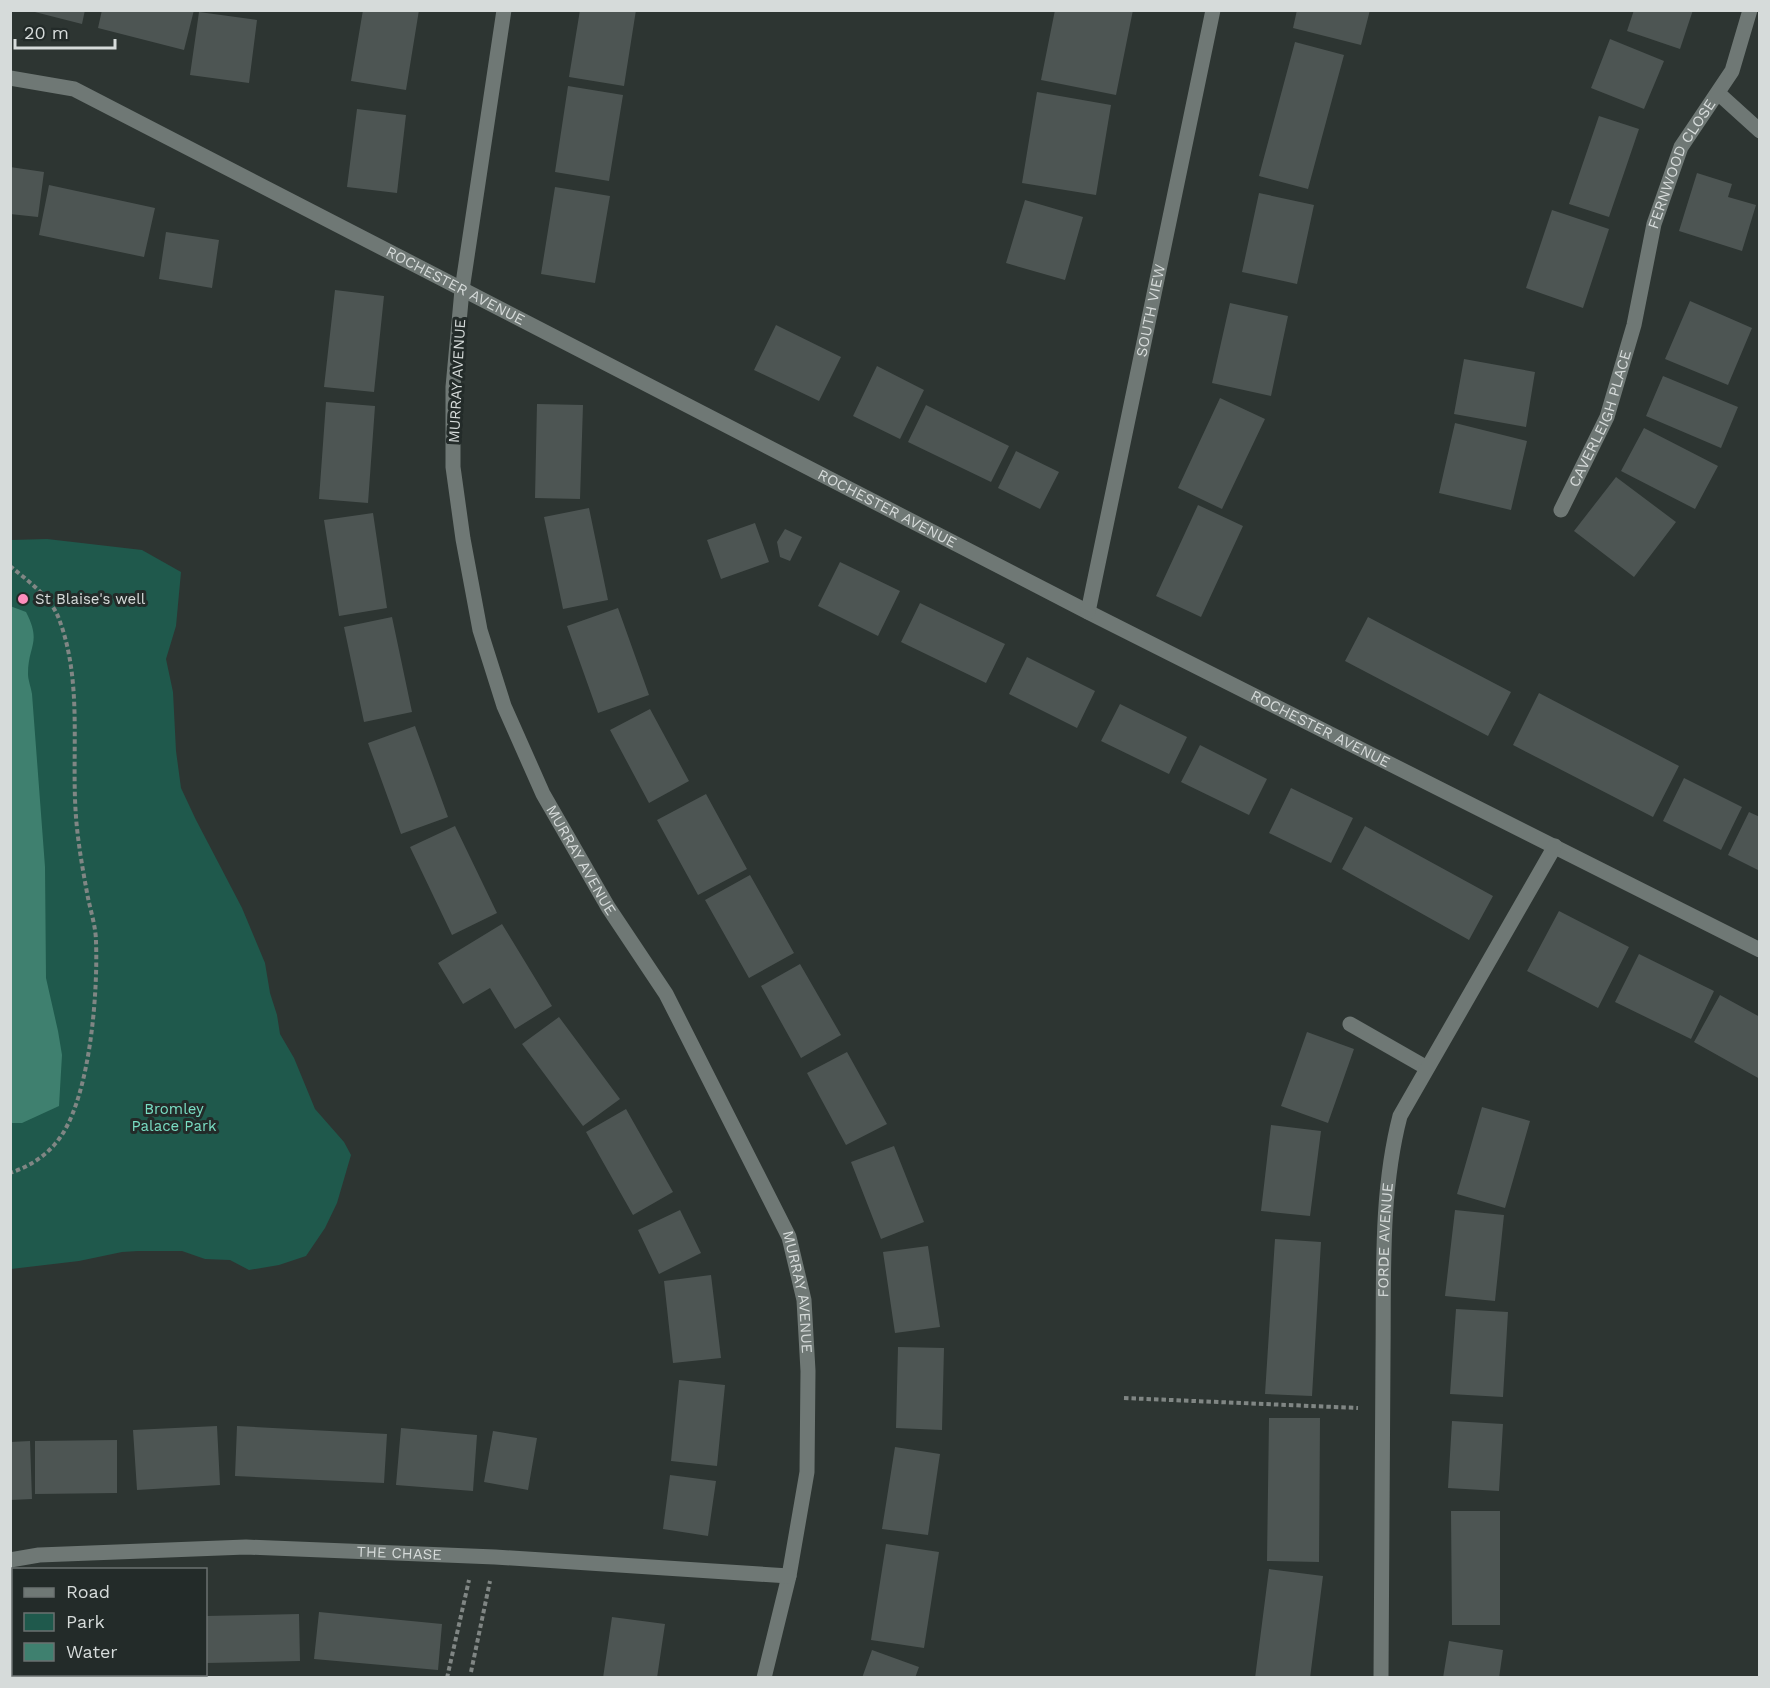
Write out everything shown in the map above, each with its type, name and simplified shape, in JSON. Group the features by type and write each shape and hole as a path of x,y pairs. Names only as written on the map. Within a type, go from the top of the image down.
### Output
{"street":[{"name":"MURRAY AVENUE","path":"504,10 462,290 453,387 453,467 480,630 504,706 543,794 608,907 666,994 789,1237 804,1300 808,1371 807,1472 789,1576 764,1677"},
{"name":"SOUTH VIEW","path":"1088,612 1213,10"},
{"name":"FERNWOOD CLOSE","path":"1634,325 1653,224 1681,147 1732,71 1750,10"},
{"name":"ROCHESTER AVENUE","path":"10,78 74,89 1088,612 1760,950"},
{"path":"1718,93 1760,131"},
{"name":"CAVERLEIGH PLACE","path":"1561,510 1607,417 1634,325"},
{"name":"FORDE AVENUE","path":"1381,1677 1385,1244 1392,1149 1400,1116 1555,846"},
{"path":"1350,1024 1427,1068"},
{"name":"THE CHASE","path":"10,1560 39,1555 246,1547 495,1557 789,1576"}],"path":[{"path":"10,566 41,592 58,617 69,652 74,705 76,817 84,878 96,941 92,1033 74,1113 56,1143 30,1166 10,1173"},
{"path":"1124,1398 1383,1409"},
{"path":"447,1677 474,1556"},
{"path":"471,1672 495,1557"}],"green space":[{"name":"Bromley Palace Park","path":"47,539 142,550 181,572 176,626 166,659 173,692 176,751 181,788 242,908 265,963 280,1034 294,1058 315,1109 344,1142 351,1155 337,1203 325,1228 306,1256 279,1265 249,1270 230,1260 205,1259 182,1251 138,1251 11,1269 11,540"}],"water":[{"path":"10,606 26,612 31,622 34,638 28,674 32,694 45,867 46,978 62,1055 59,1106 22,1123 10,1123"}],"building":[{"path":"27,10 85,10 82,24"},
{"path":"102,10 194,10 184,50 98,28"},
{"path":"363,10 419,10 406,90 351,81"},
{"path":"580,10 636,10 624,86 569,77"},
{"path":"1055,10 1133,10 1116,95 1041,80"},
{"path":"1297,10 1370,10 1361,45 1293,28"},
{"path":"1634,10 1693,10 1680,49 1627,31"},
{"path":"199,12 257,20 249,83 190,75"},
{"path":"1610,39 1664,61 1644,109 1591,88"},
{"path":"1295,42 1344,55 1308,189 1259,176"},
{"path":"568,86 623,95 609,181 555,172"},
{"path":"1037,92 1111,105 1096,195 1022,183"},
{"path":"357,109 406,115 397,193 347,187"},
{"path":"1599,116 1639,129 1609,217 1569,204"},
{"path":"10,167 44,172 38,217 10,214"},
{"path":"1697,173 1732,184 1728,197 1756,205 1742,251 1679,231"},
{"path":"49,185 155,208 144,257 39,235"},
{"path":"555,187 610,196 595,283 541,274"},
{"path":"1259,193 1314,205 1297,284 1242,272"},
{"path":"1025,200 1083,217 1065,280 1006,263"},
{"path":"1552,210 1609,229 1583,308 1526,288"},
{"path":"166,232 219,240 212,288 159,279"},
{"path":"335,290 384,296 374,392 324,387"},
{"path":"1690,301 1752,328 1728,385 1665,359"},
{"path":"1230,303 1288,316 1271,396 1212,383"},
{"path":"776,325 841,357 819,401 754,370"},
{"path":"1464,359 1535,372 1526,427 1454,414"},
{"path":"877,366 924,390 900,439 853,416"},
{"path":"1663,376 1738,407 1721,448 1646,416"},
{"path":"1220,398 1265,419 1222,509 1178,488"},
{"path":"326,402 375,406 368,503 319,499"},
{"path":"537,404 583,405 580,499 535,498"},
{"path":"926,405 1009,446 991,482 908,442"},
{"path":"1455,423 1527,441 1511,510 1439,493"},
{"path":"1644,428 1718,466 1695,509 1621,471"},
{"path":"1016,451 1059,472 1040,509 998,488"},
{"path":"1616,477 1676,522 1634,577 1574,531"},
{"path":"1198,505 1243,526 1201,617 1156,596"},
{"path":"589,508 608,600 563,609 544,517"},
{"path":"373,513 387,608 339,616 324,520"},
{"path":"755,523 769,562 721,579 707,540"},
{"path":"785,529 802,537 790,561 780,557 777,542"},
{"path":"840,562 900,591 878,636 818,606"},
{"path":"920,603 1005,644 986,683 901,642"},
{"path":"618,608 649,695 598,713 567,626"},
{"path":"392,617 412,712 364,722 344,627"},
{"path":"1368,617 1511,692 1488,736 1345,661"},
{"path":"1027,657 1095,691 1077,728 1009,694"},
{"path":"1539,693 1679,766 1653,817 1513,745"},
{"path":"1120,704 1187,737 1169,774 1101,741"},
{"path":"650,709 689,781 649,803 610,730"},
{"path":"415,726 448,817 401,834 368,743"},
{"path":"1200,745 1267,779 1249,815 1181,782"},
{"path":"1684,778 1742,807 1721,850 1663,821"},
{"path":"1291,788 1353,818 1331,863 1269,833"},
{"path":"706,794 747,869 698,895 657,820"},
{"path":"1749,812 1760,817 1760,871 1728,855"},
{"path":"455,826 497,913 452,935 410,847"},
{"path":"1365,826 1493,896 1469,940 1342,869"},
{"path":"750,875 794,953 749,978 705,900"},
{"path":"1559,911 1629,947 1598,1008 1527,971"},
{"path":"502,924 552,1006 515,1029 490,988 463,1004 438,963"},
{"path":"1639,954 1714,991 1691,1039 1615,1002"},
{"path":"800,964 841,1035 801,1058 761,986"},
{"path":"1720,995 1760,1017 1760,1079 1694,1042"},
{"path":"559,1017 620,1099 583,1126 522,1044"},
{"path":"1307,1032 1354,1049 1328,1123 1281,1106"},
{"path":"847,1052 887,1124 846,1145 807,1073"},
{"path":"1482,1107 1530,1121 1505,1208 1457,1194"},
{"path":"626,1109 673,1192 633,1215 586,1132"},
{"path":"1271,1125 1321,1131 1310,1216 1261,1211"},
{"path":"894,1146 924,1222 881,1239 851,1162"},
{"path":"680,1210 701,1253 659,1274 638,1230"},
{"path":"1455,1210 1504,1215 1495,1301 1445,1296"},
{"path":"1275,1239 1321,1242 1312,1396 1265,1394"},
{"path":"928,1246 940,1327 895,1333 883,1252"},
{"path":"711,1275 721,1358 673,1363 664,1281"},
{"path":"1456,1309 1508,1312 1503,1397 1450,1394"},
{"path":"898,1347 944,1348 942,1430 896,1428"},
{"path":"679,1380 725,1385 717,1466 671,1461"},
{"path":"1269,1418 1320,1418 1319,1562 1267,1561"},
{"path":"1452,1421 1503,1424 1499,1491 1448,1488"},
{"path":"217,1426 220,1485 137,1490 133,1430"},
{"path":"237,1426 387,1434 384,1483 235,1476"},
{"path":"401,1428 477,1435 473,1491 396,1485"},
{"path":"493,1431 537,1438 528,1490 484,1482"},
{"path":"117,1440 117,1493 35,1494 35,1441"},
{"path":"30,1441 32,1499 10,1500 10,1442"},
{"path":"895,1447 940,1454 928,1535 882,1529"},
{"path":"670,1475 716,1481 708,1536 663,1529"},
{"path":"1451,1511 1500,1511 1500,1625 1452,1625"},
{"path":"886,1544 939,1552 924,1648 871,1640"},
{"path":"1269,1569 1323,1576 1310,1678 1255,1678"},
{"path":"319,1612 442,1624 438,1670 314,1659"},
{"path":"299,1614 300,1661 207,1663 207,1616"},
{"path":"612,1617 665,1624 657,1678 603,1678"},
{"path":"10,1625 12,1625 12,1676 29,1677 10,1678"},
{"path":"1449,1641 1503,1650 1499,1678 1443,1678"},
{"path":"872,1650 919,1667 915,1678 862,1678"}],"place":[{"name":"St Blaise's well","path":"23,599"}]}
